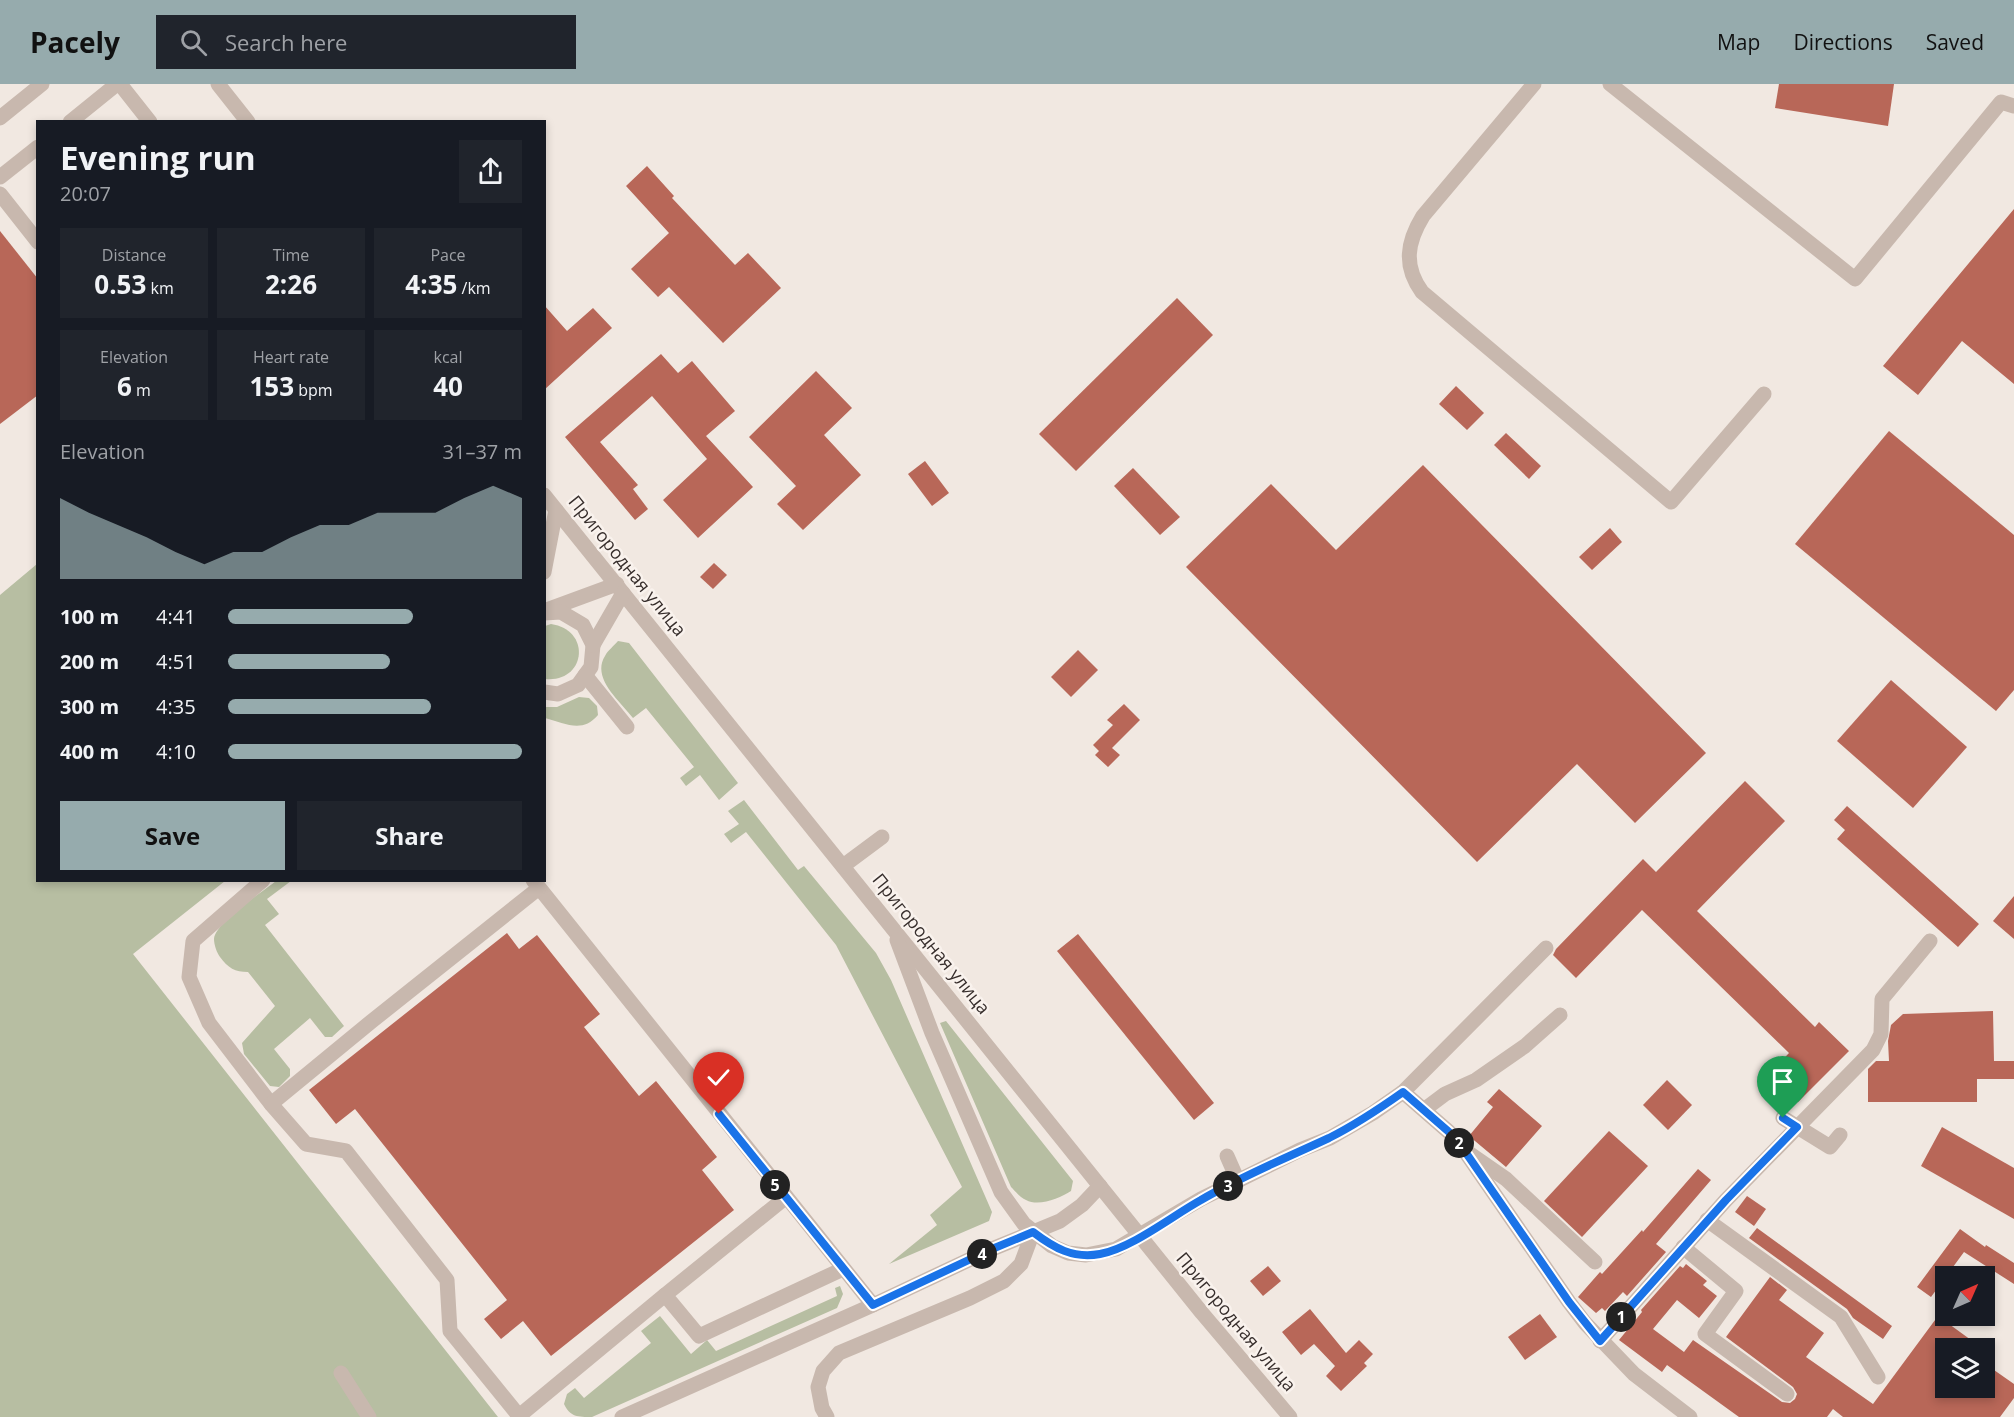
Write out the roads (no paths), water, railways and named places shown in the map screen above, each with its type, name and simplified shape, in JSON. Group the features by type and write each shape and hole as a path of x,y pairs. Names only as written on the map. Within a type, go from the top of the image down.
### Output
{"street":[{"path":"0,118 42,84"},
{"path":"73,120 119,84 148,120"},
{"path":"218,84 246,120"},
{"path":"1534,84 1423,216 1413,232 1409,270 1418,288 1671,502 1764,394"},
{"path":"1610,84 1855,279 2001,102 2014,106"},
{"path":"0,177 36,149"},
{"path":"0,194 36,240"},
{"path":"25,226 36,218"},
{"name":"Пригородная улица","path":"546,498 1202,1313 1290,1417"},
{"path":"546,562 556,510"},
{"path":"546,611 620,588"},
{"path":"546,692 558,694 578,685 591,667 592,645 620,588"},
{"path":"546,612 561,612 583,625 592,645"},
{"path":"585,675 627,727"},
{"path":"843,866 882,837"},
{"path":"261,882 193,941 189,977 209,1023 271,1104 306,1144 346,1151 447,1280 450,1331 520,1416 785,1198"},
{"path":"271,1104 536,884 785,1198 873,1305"},
{"path":"892,926 932,1033 1001,1192 1011,1208 1033,1232 1052,1246 1068,1253 1086,1256 1116,1249 1201,1199 1330,1138 1373,1113 1403,1092 1546,948"},
{"path":"1600,1341 1707,1220 1873,1050 1881,1034 1882,999 1930,941"},
{"path":"1425,1110 1445,1094 1476,1080 1525,1046 1560,1015"},
{"path":"1403,1092 1449,1132 1464,1150 1569,1302 1600,1341 1634,1374 1690,1417"},
{"path":"1783,1118 1830,1147 1840,1135"},
{"path":"1464,1150 1506,1179 1595,1262"},
{"path":"1227,1156 1238,1181"},
{"path":"622,1417 992,1249 1060,1221 1082,1205 1100,1186"},
{"path":"1707,1220 1842,1317 1878,1377"},
{"path":"827,1417 822,1408 818,1387 823,1371 839,1353 970,1298 1004,1281 1021,1264 1033,1232"},
{"path":"1683,1247 1736,1291 1705,1334 1787,1394"},
{"path":"666,1295 699,1336 843,1269"},
{"path":"341,1373 369,1417"}]}
